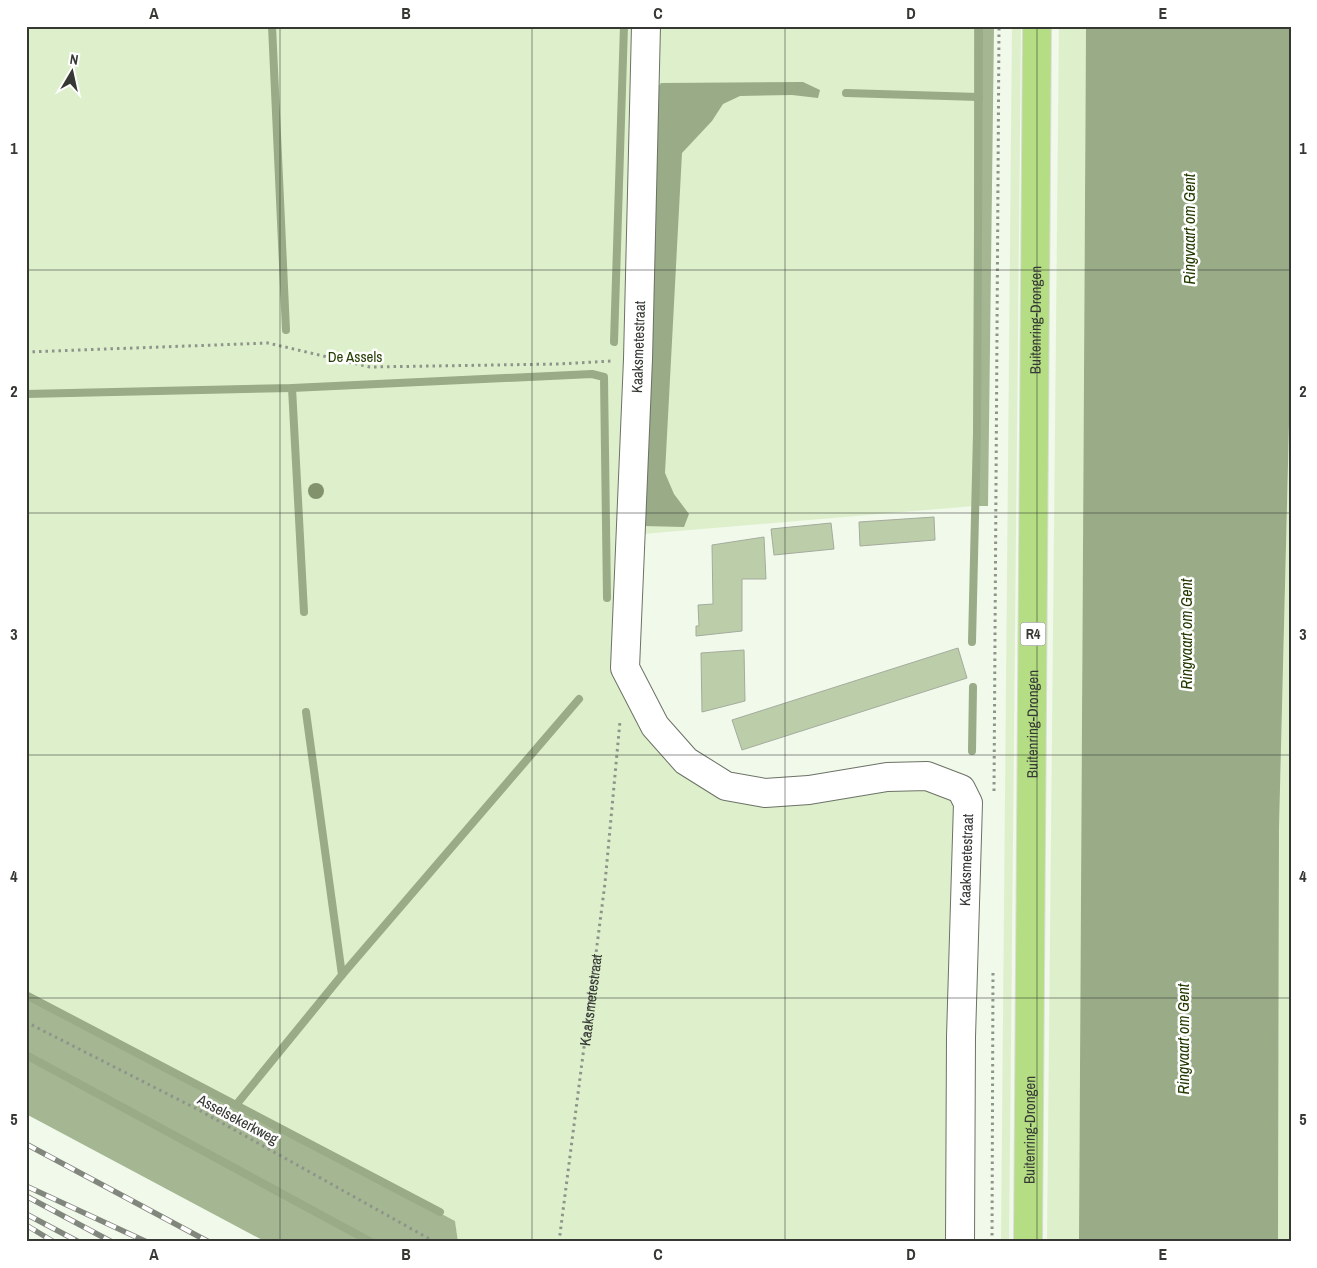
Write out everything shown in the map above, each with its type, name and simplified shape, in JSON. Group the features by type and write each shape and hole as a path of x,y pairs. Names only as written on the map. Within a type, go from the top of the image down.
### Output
{"highway":[{"name":"Buitenring-Drongen","path":"1028,1242 1037,26"}],"street":[{"name":"Kaaksmetestraat","path":"646,26 638,359 625,668 655,726 686,761 726,786 765,793 809,790 887,777 927,776 961,789 968,803 961,1037 960,1242"}],"path":[{"path":"994,795 1000,26"},
{"path":"26,352 268,343 370,367 558,364 638,359"},
{"name":"Kaaksmetestraat","path":"559,1242 604,883 620,717"},
{"path":"992,1242 993,964"},
{"name":"Asselsekerkweg","path":"26,1022 197,1109 435,1242"}],"green space":[{"name":"De Assels","path":"26,26 974,26 974,506 631,535 625,668 655,726 726,786 961,789 954,1242 458,1242 455,1221 26,994"},
{"path":"1012,26 1021,26 1009,1242 1001,1242"},
{"path":"1059,26 1086,26 1079,1242 1047,1242"},
{"path":"1291,343 1291,1242 1278,1242 1279,829"}],"shaded area":[{"path":"974,26 994,26 988,506 974,506"},
{"path":"26,994 455,1221 458,1242 266,1242 26,1114"}],"water":[{"name":"Ringvaart om Gent","path":"1086,26 1291,26 1291,343 1279,829 1278,1242 1079,1242"},
{"path":"803,82 820,90 818,98 792,95 740,96 723,104 712,121 682,153 665,473 674,494 689,514 684,527 643,526 655,92 661,83"}],"building":[{"path":"934,517 935,540 860,546 859,522"},
{"path":"831,523 834,549 774,555 771,529"},
{"path":"764,537 766,579 742,579 742,631 696,636 696,626 699,626 698,605 713,604 712,545"},
{"path":"958,648 967,678 742,750 732,720"},
{"path":"744,650 745,701 702,712 701,653"}],"waterway":[{"path":"272,26 286,330"},
{"path":"614,342 624,26"},
{"path":"972,642 977,433 979,26"},
{"path":"846,93 979,97"},
{"path":"26,394 292,388 592,374 604,377 607,598"},
{"path":"292,388 304,612"},
{"path":"972,751 973,687"},
{"path":"342,975 579,699"},
{"path":"236,1105 342,975 306,712"},
{"path":"26,995 440,1212"},
{"path":"26,1055 371,1242"}],"railway":[{"path":"26,1144 209,1242"},
{"path":"26,1186 147,1242"},
{"path":"26,1196 112,1242"},
{"path":"26,1214 79,1242"},
{"path":"26,1225 54,1242"}]}
